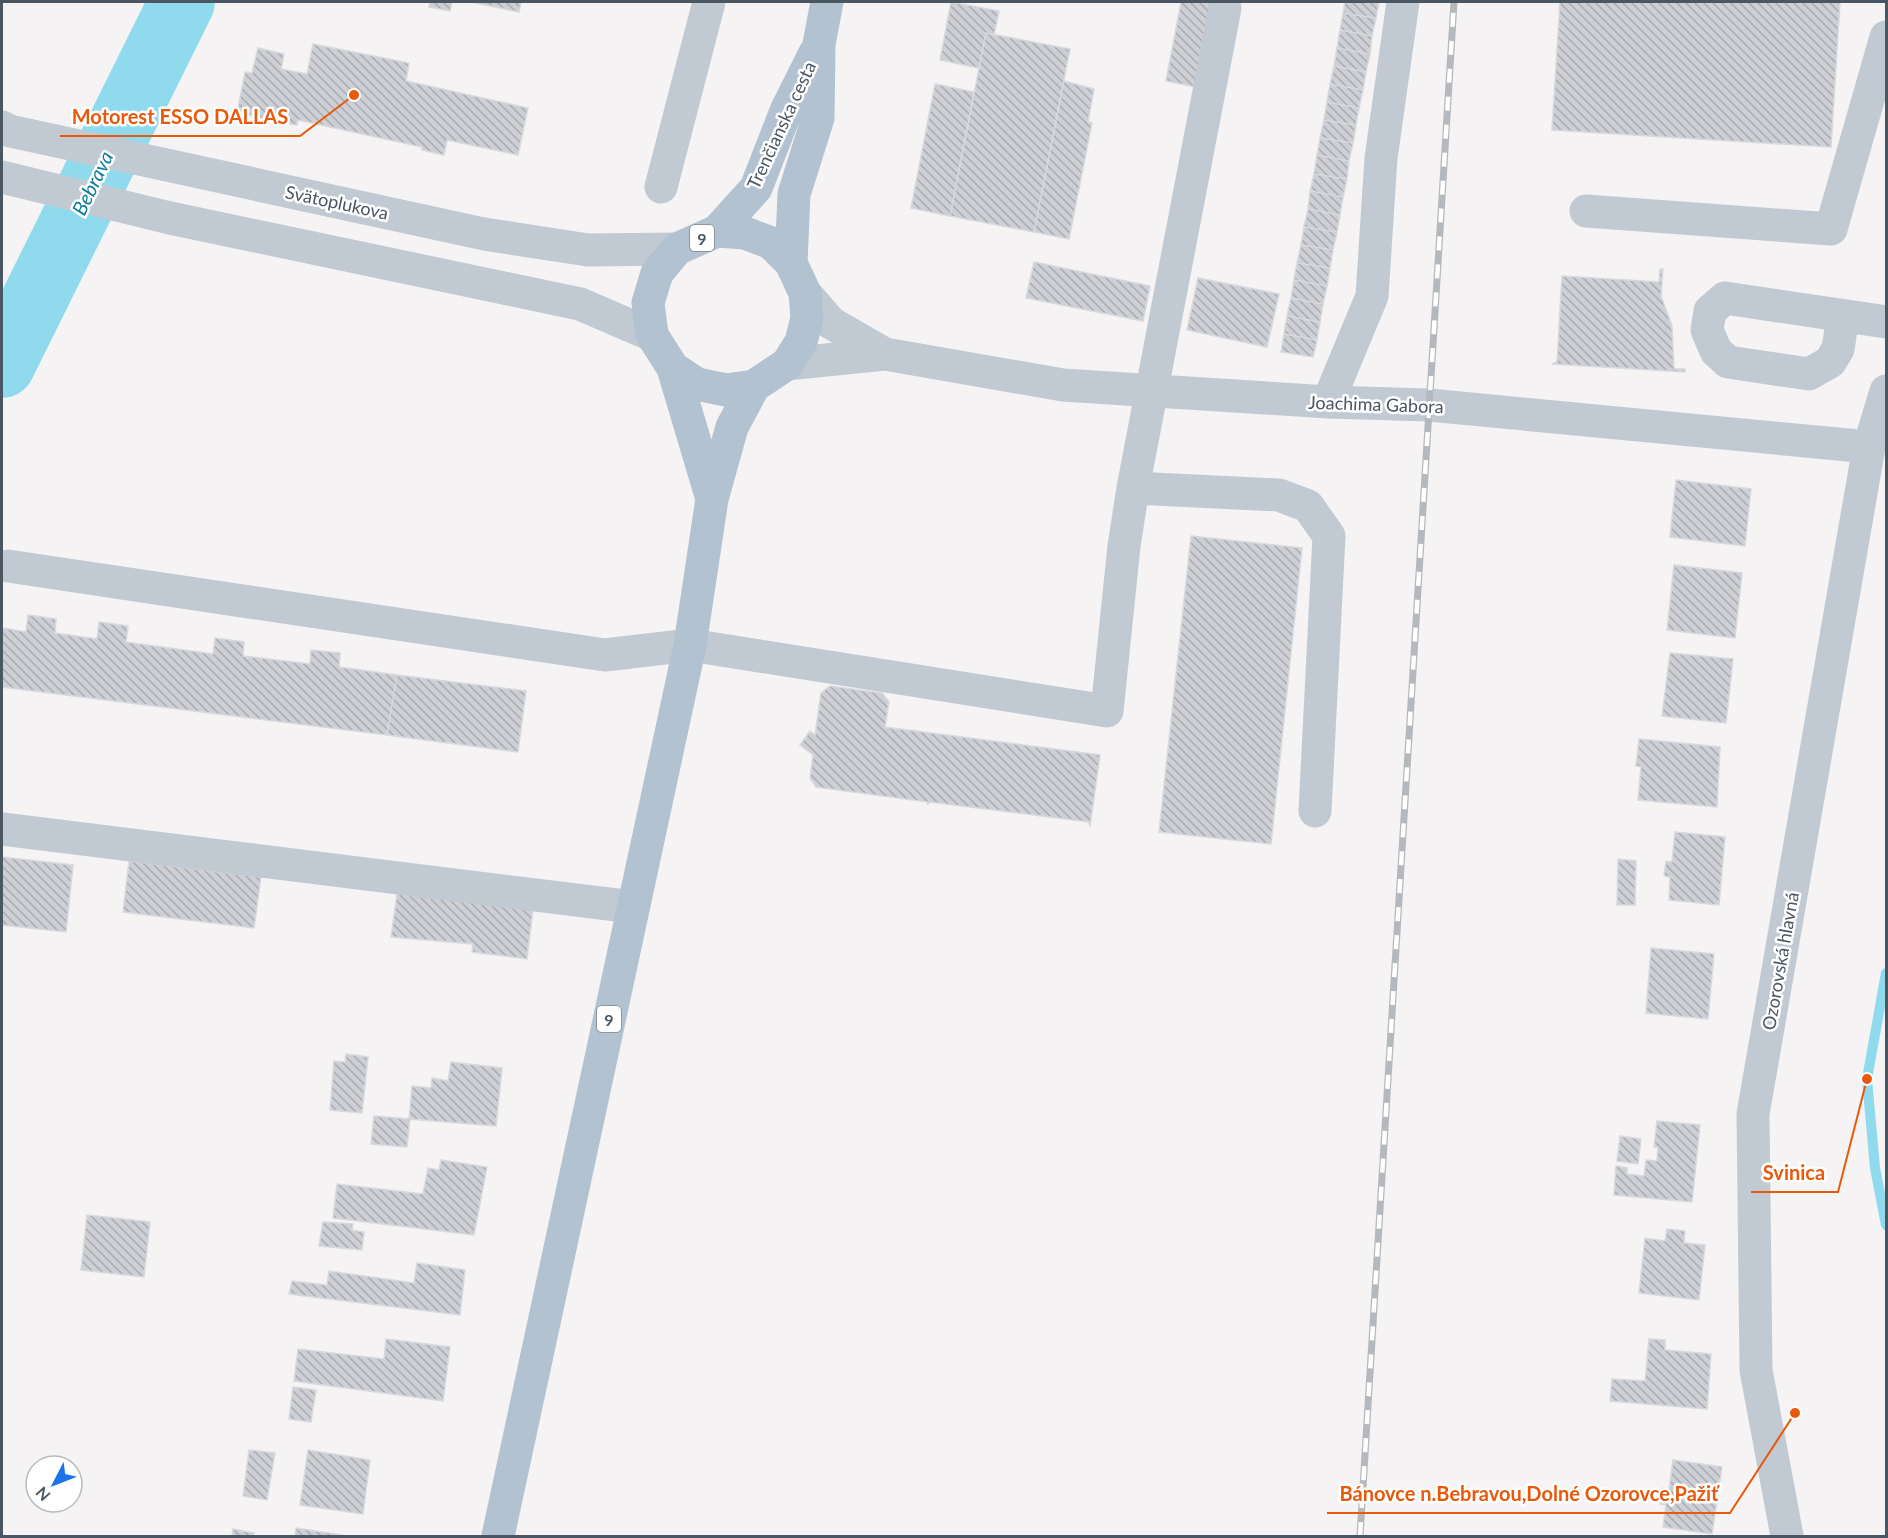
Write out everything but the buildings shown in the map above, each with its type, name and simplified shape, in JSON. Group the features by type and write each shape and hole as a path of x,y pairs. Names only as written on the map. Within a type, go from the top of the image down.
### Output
{"main road":[{"name":"Trenčianska cesta","path":"791,263 795,194 818,118 819,44 827,2"},
{"name":"Trenčianska cesta","path":"717,231 756,188 786,111 819,44"},
{"name":"9","path":"673,368 697,384 726,390 754,386 787,363 803,334 807,318 805,293 791,263 771,243 745,233 717,231 677,249 657,273 648,303 652,335 673,368 712,500"},
{"name":"9","path":"498,1536 690,645 712,500 732,427 754,386"}],"street":[{"path":"661,187 709,2"},
{"path":"1328,402 1372,296 1381,158 1403,2"},
{"path":"8,566 605,655 690,645 1107,711 1124,546 1133,488 1225,8"},
{"path":"1586,211 1830,229 1887,37"},
{"name":"Svätoplukova","path":"6,129 484,234 588,250 677,249"},
{"path":"2,177 170,218 580,304 652,335"},
{"name":"Joachima Gabora","path":"805,293 831,323 885,354"},
{"path":"1843,316 1887,322"},
{"name":"Joachima Gabora","path":"787,363 885,354 1063,385 1328,402 1429,405 1869,447"},
{"name":"Ozorovská hlavná","path":"1787,1536 1756,1370 1754,1114 1869,447 1887,392"},
{"path":"1133,488 1280,495 1308,506 1329,536 1315,811"},
{"path":"2,829 633,907"}],"waterway":[{"name":"Bebrava","path":"2,365 182,2"},
{"path":"1886,973 1867,1079 1875,1168 1886,1225"}],"railway":[{"path":"1360,1536 1454,2"}],"place":[{"name":"Motorest ESSO DALLAS","path":"354,95"},
{"name":"Svinica","path":"1867,1079"},
{"name":"Bánovce n.Bebravou,Dolné Ozorovce,Pažiť","path":"1795,1413"}]}
